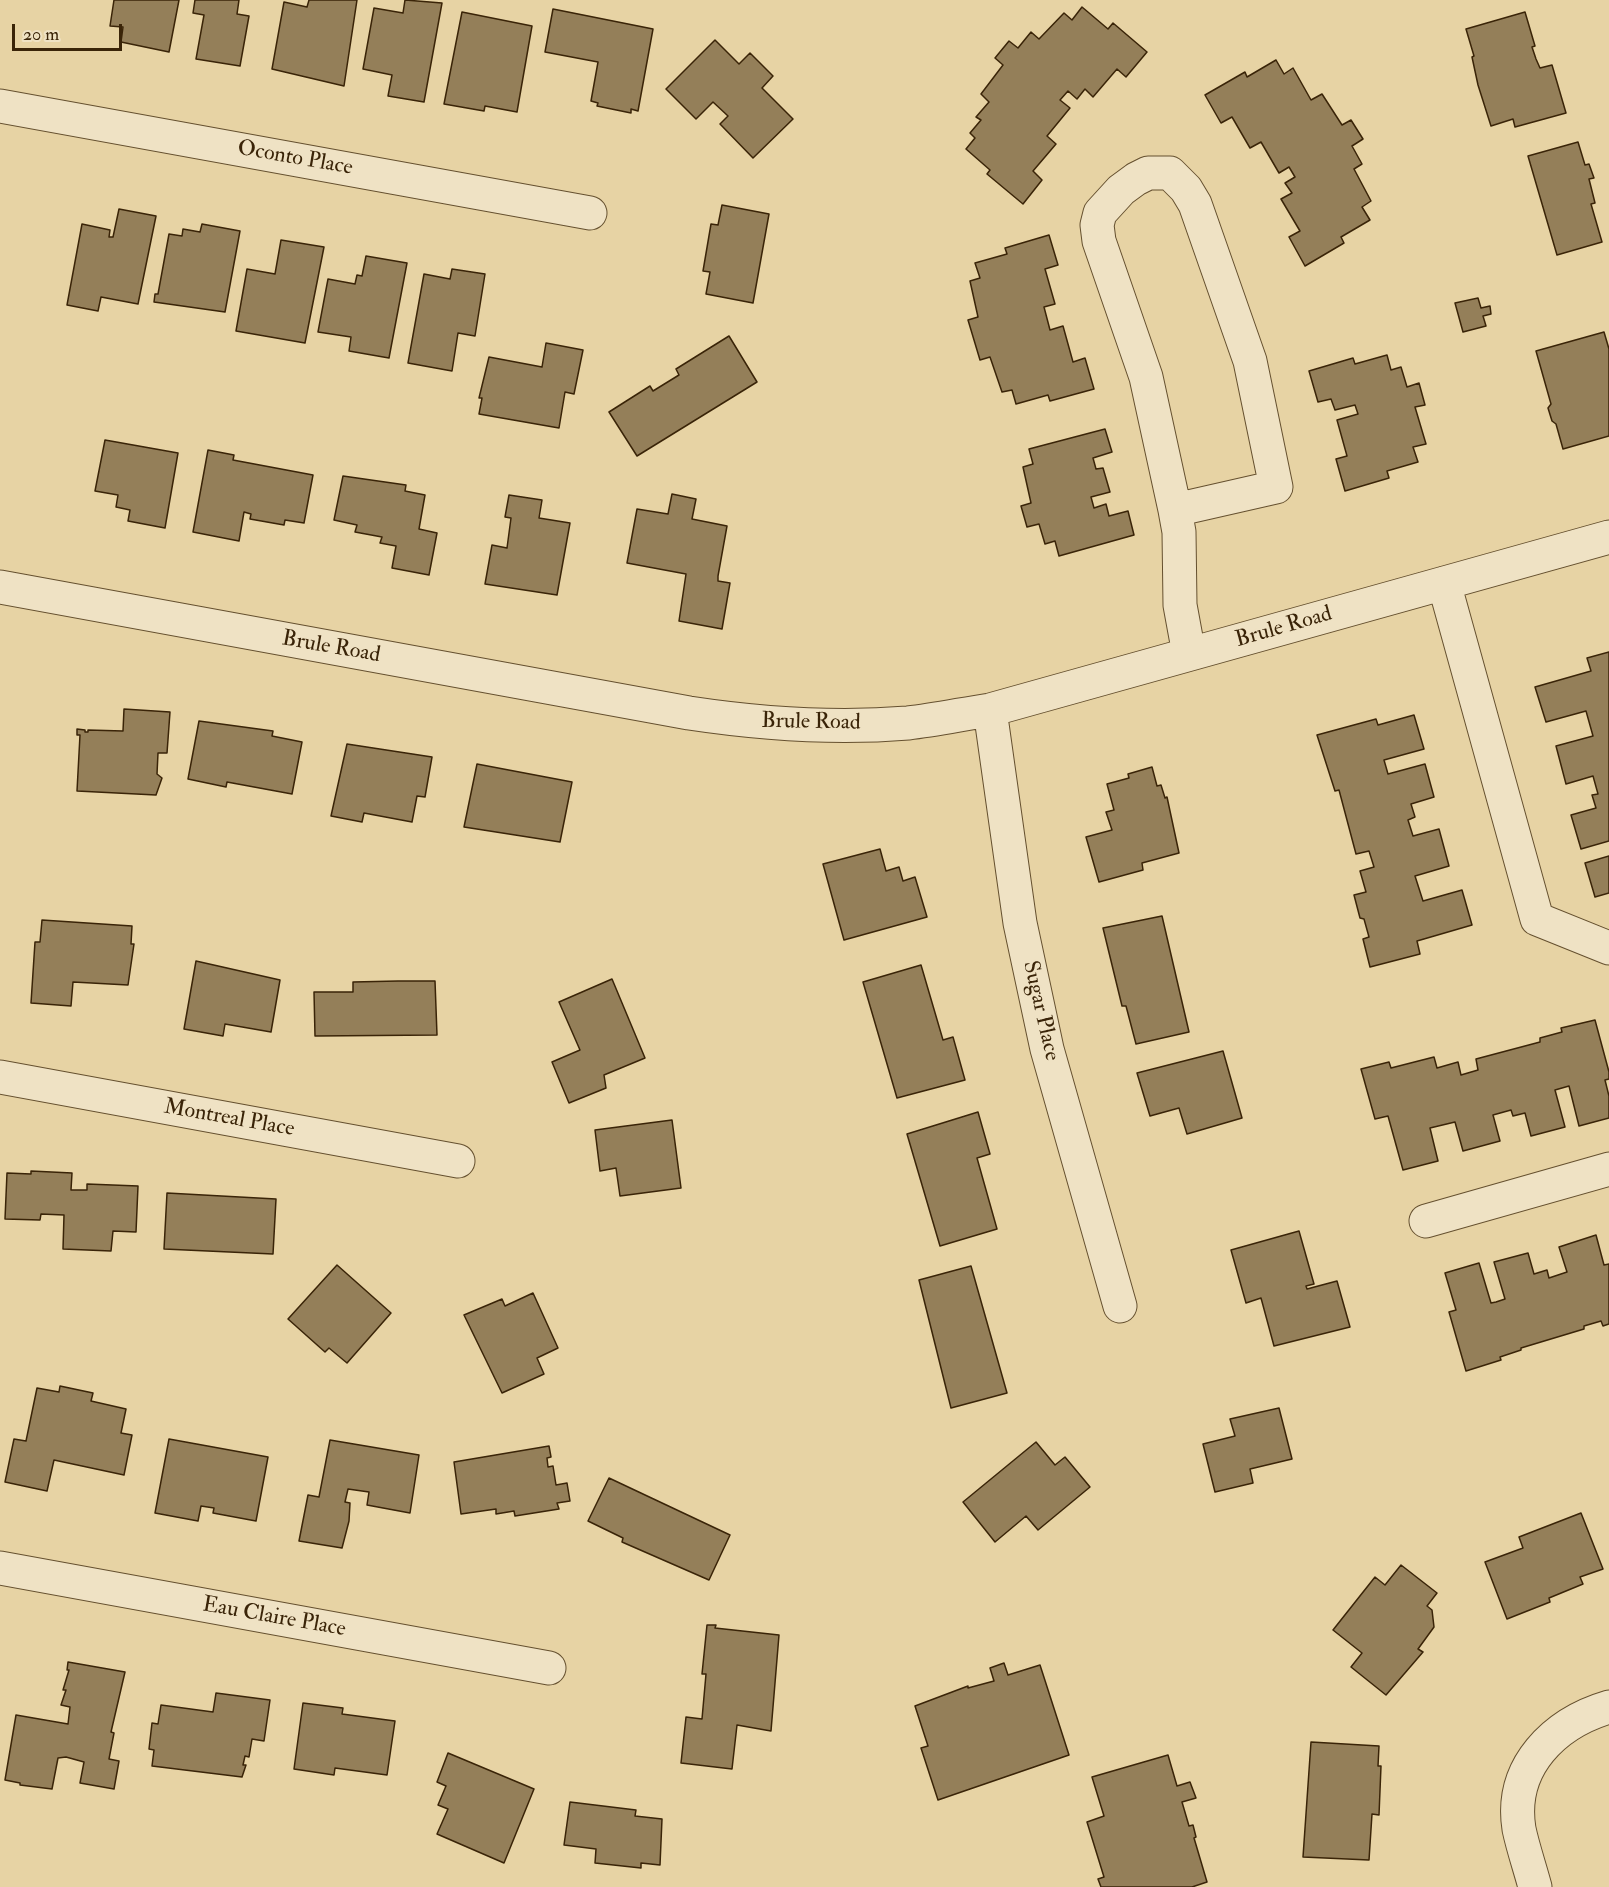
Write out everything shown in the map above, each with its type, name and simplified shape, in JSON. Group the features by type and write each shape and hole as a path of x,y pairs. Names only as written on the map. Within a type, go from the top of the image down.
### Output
{"street":[{"name":"Oconto Place","path":"0,105 590,213"},
{"path":"1175,510 1276,487 1250,361 1195,204 1177,179 1170,173 1159,171 1148,173 1121,190 1100,213 1097,225 1099,241 1146,377 1175,510 1179,532 1180,605 1190,654"},
{"name":"Brule Road","path":"0,587 744,721 826,726 909,723 990,710 1609,537"},
{"path":"1444,583 1537,919 1609,948"},
{"name":"Sugar Place","path":"990,710 1020,923 1047,1049 1120,1306"},
{"name":"Montreal Place","path":"0,1077 458,1161"},
{"path":"1426,1221 1609,1169"},
{"name":"Eau Claire Place","path":"0,1568 549,1668"},
{"path":"1535,1887 1519,1827 1520,1796 1527,1771 1544,1744 1563,1726 1584,1714 1609,1707"}],"building":[{"path":"114,0 179,0 169,52 121,42 123,27 110,26"},
{"path":"195,0 239,0 237,14 249,16 240,66 196,59 204,15 193,13"},
{"path":"309,0 357,0 344,86 272,69 284,2 307,7"},
{"path":"405,0 442,3 424,102 388,96 392,75 363,69 374,8 403,13"},
{"path":"1082,7 1108,29 1113,23 1147,52 1126,77 1117,69 1093,97 1085,89 1077,99 1068,91 1060,100 1070,108 1047,136 1056,144 1033,171 1042,180 1023,204 987,174 990,170 966,149 975,138 970,133 981,120 976,117 989,102 981,94 1003,65 995,58 1009,41 1018,48 1031,32 1039,39 1064,13 1072,20"},
{"path":"553,9 653,29 638,111 631,109 631,113 597,106 598,103 591,101 598,62 545,52"},
{"path":"462,12 532,26 517,112 485,106 484,111 444,104"},
{"path":"1525,12 1535,46 1532,47 1536,59 1540,68 1552,65 1566,113 1515,127 1513,119 1491,126 1478,85 1472,57 1474,56 1466,29"},
{"path":"715,40 739,64 750,53 773,76 762,88 793,119 753,158 720,124 728,116 713,102 696,119 666,89"},
{"path":"1276,60 1284,74 1293,68 1311,100 1322,94 1342,125 1351,120 1363,139 1352,146 1362,164 1354,169 1371,201 1362,207 1370,220 1341,237 1344,243 1305,266 1289,237 1300,231 1281,199 1292,193 1285,183 1295,177 1289,167 1279,173 1261,142 1250,148 1232,117 1221,123 1205,95 1245,72 1247,77"},
{"path":"1578,142 1585,165 1589,164 1594,178 1589,179 1595,203 1591,204 1602,242 1557,255 1528,156"},
{"path":"722,205 769,214 753,303 706,294 710,272 703,271 711,224 718,225"},
{"path":"119,209 156,216 138,304 101,297 98,311 67,305 82,224 110,230 109,237 113,237"},
{"path":"202,224 240,231 225,312 154,302 155,294 158,294 169,234 182,236 183,229 200,232"},
{"path":"1049,235 1058,265 1045,269 1055,304 1044,307 1050,330 1063,326 1073,362 1085,358 1094,389 1050,401 1048,395 1016,404 1012,390 1002,392 990,357 980,360 968,320 978,317 970,281 980,278 975,263 1007,254 1005,248"},
{"path":"281,240 324,247 305,343 236,331 247,269 275,274"},
{"path":"366,256 407,263 389,358 349,351 351,337 318,332 328,279 355,284 357,275 362,276"},
{"path":"452,269 485,274 475,336 458,333 452,371 408,363 424,274 450,279"},
{"path":"1478,298 1481,308 1490,306 1491,314 1483,316 1486,326 1463,332 1455,303"},
{"path":"1604,332 1609,349 1609,436 1563,449 1556,424 1552,421 1548,408 1551,404 1536,351"},
{"path":"729,336 757,382 637,456 609,412 650,386 653,391 679,375 676,369"},
{"path":"546,343 583,350 574,394 565,392 559,428 479,414 482,398 479,398 489,357 542,367"},
{"path":"1387,355 1391,370 1401,367 1407,387 1419,383 1425,405 1415,407 1426,444 1413,447 1418,462 1387,471 1389,478 1345,491 1336,459 1347,456 1337,420 1358,414 1355,405 1335,410 1331,399 1318,402 1309,371 1353,358 1355,364"},
{"path":"1105,429 1112,452 1093,458 1096,469 1103,468 1110,492 1091,497 1094,508 1106,504 1109,516 1128,511 1134,535 1059,556 1055,541 1045,544 1039,524 1027,527 1021,506 1031,503 1023,467 1033,464 1029,449"},
{"path":"105,440 178,453 165,528 128,521 130,510 116,507 118,495 95,491"},
{"path":"208,450 234,455 233,460 313,475 304,523 285,520 284,525 250,519 251,514 244,512 239,541 193,532"},
{"path":"343,476 406,485 405,491 425,495 419,529 437,533 429,575 392,568 396,546 380,543 382,537 355,532 357,525 334,520"},
{"path":"672,494 696,499 692,519 727,526 718,576 718,581 730,583 722,629 679,621 686,574 627,563 637,509 668,514"},
{"path":"509,495 542,500 539,518 570,523 557,595 485,584 492,545 507,548 511,518 505,517"},
{"path":"1609,652 1609,841 1581,849 1571,815 1596,808 1592,795 1598,794 1593,776 1566,784 1556,746 1593,736 1586,711 1546,722 1535,687 1591,671 1587,658"},
{"path":"124,709 170,712 167,753 158,753 157,774 162,778 156,795 77,791 80,735 77,735 77,729 85,730 85,732 88,730 123,731"},
{"path":"1414,715 1424,749 1384,760 1388,774 1425,764 1434,797 1411,804 1415,817 1408,820 1413,836 1439,829 1449,866 1415,876 1423,901 1462,890 1472,925 1417,941 1420,954 1370,967 1363,939 1369,937 1364,919 1360,918 1354,895 1366,892 1360,871 1374,867 1369,851 1356,854 1339,790 1335,791 1317,735 1376,719 1378,725"},
{"path":"199,721 273,731 272,736 302,742 292,794 227,782 226,787 188,779"},
{"path":"347,744 432,757 425,797 417,796 412,822 364,813 362,822 331,816"},
{"path":"477,764 572,782 560,842 464,827"},
{"path":"1152,767 1157,786 1161,785 1165,798 1167,797 1179,853 1142,863 1143,870 1099,882 1086,837 1112,830 1106,812 1114,810 1107,784 1129,778 1128,774"},
{"path":"880,849 886,871 899,867 903,881 915,877 927,917 844,940 823,864"},
{"path":"1609,856 1609,893 1595,897 1585,863"},
{"path":"1162,916 1189,1032 1136,1044 1126,1006 1122,1006 1103,928"},
{"path":"42,920 132,926 131,944 134,944 128,985 73,982 71,1006 31,1003 35,942 40,942"},
{"path":"196,961 280,980 271,1032 225,1024 223,1036 184,1029"},
{"path":"921,965 943,1040 953,1037 965,1080 897,1098 863,982"},
{"path":"612,979 645,1058 604,1075 606,1088 569,1103 552,1062 580,1050 559,1002"},
{"path":"435,981 437,1035 315,1036 314,992 353,992 353,982"},
{"path":"1595,1020 1609,1072 1609,1079 1605,1080 1609,1096 1609,1118 1579,1126 1569,1086 1555,1090 1565,1127 1531,1136 1525,1113 1513,1116 1511,1110 1493,1115 1500,1141 1463,1151 1455,1122 1430,1128 1438,1161 1403,1170 1388,1116 1375,1119 1361,1069 1389,1062 1391,1068 1434,1057 1437,1068 1458,1062 1461,1075 1478,1070 1476,1059 1540,1042 1540,1038 1562,1032 1561,1028"},
{"path":"1223,1051 1242,1118 1187,1134 1179,1108 1150,1116 1137,1073"},
{"path":"978,1112 990,1154 977,1158 997,1229 940,1246 907,1134"},
{"path":"672,1120 681,1188 620,1196 616,1168 600,1171 595,1130"},
{"path":"31,1171 72,1173 71,1190 87,1190 87,1184 138,1186 136,1232 113,1231 111,1251 63,1249 64,1215 41,1214 40,1220 5,1219 7,1173 31,1174"},
{"path":"167,1193 276,1199 273,1254 164,1249"},
{"path":"1299,1231 1314,1284 1306,1286 1307,1289 1337,1281 1350,1327 1274,1346 1261,1298 1246,1303 1231,1250"},
{"path":"1596,1235 1604,1265 1609,1264 1609,1324 1603,1326 1601,1321 1584,1326 1584,1329 1521,1348 1521,1350 1500,1357 1501,1360 1466,1371 1449,1312 1456,1310 1445,1273 1479,1263 1491,1303 1496,1302 1505,1299 1494,1262 1528,1253 1534,1274 1547,1270 1549,1278 1567,1272 1559,1247"},
{"path":"337,1265 391,1313 347,1363 329,1348 325,1352 288,1319"},
{"path":"971,1266 1007,1393 951,1408 919,1280"},
{"path":"533,1293 558,1348 537,1358 544,1374 502,1393 464,1315 502,1299 505,1306"},
{"path":"60,1386 93,1393 91,1401 126,1409 121,1433 132,1435 124,1475 54,1460 47,1491 5,1482 14,1439 26,1441 37,1388 59,1392"},
{"path":"1279,1408 1292,1459 1250,1469 1253,1483 1215,1492 1203,1444 1235,1436 1230,1419"},
{"path":"169,1439 268,1457 256,1521 213,1513 214,1508 201,1506 198,1521 155,1513"},
{"path":"330,1440 419,1455 410,1513 367,1505 369,1492 348,1489 345,1502 350,1503 349,1521 342,1548 299,1541 308,1495 319,1497"},
{"path":"1036,1442 1055,1465 1065,1457 1090,1487 1038,1530 1026,1516 995,1542 963,1502"},
{"path":"549,1446 551,1457 547,1458 548,1467 553,1466 556,1485 567,1483 570,1501 557,1503 559,1509 515,1516 514,1511 496,1514 496,1509 461,1514 454,1462"},
{"path":"609,1478 730,1535 709,1580 622,1542 623,1538 588,1521"},
{"path":"1581,1513 1603,1569 1580,1577 1583,1584 1549,1598 1550,1602 1507,1619 1485,1562 1523,1548 1519,1537"},
{"path":"1401,1565 1437,1593 1427,1606 1432,1610 1434,1627 1418,1649 1423,1652 1386,1695 1351,1667 1362,1653 1333,1630 1375,1577 1385,1585"},
{"path":"707,1625 716,1625 715,1628 779,1635 771,1731 737,1725 732,1769 681,1763 686,1717 702,1719 706,1674 702,1674"},
{"path":"68,1662 125,1672 111,1732 114,1733 109,1759 119,1761 114,1789 80,1783 84,1762 66,1757 58,1758 52,1789 20,1785 20,1783 5,1780 16,1715 68,1724 70,1707 61,1705 66,1690 63,1690 69,1670 67,1670"},
{"path":"1004,1663 1008,1675 1040,1665 1069,1755 938,1800 921,1748 928,1746 915,1706 968,1686 968,1688 994,1681 990,1668"},
{"path":"216,1693 270,1700 264,1741 252,1739 249,1757 245,1756 243,1765 246,1765 242,1777 152,1766 154,1750 149,1749 152,1723 158,1724 161,1705 213,1712"},
{"path":"303,1703 343,1708 342,1714 395,1721 387,1775 335,1768 334,1775 294,1769"},
{"path":"1311,1742 1379,1746 1378,1766 1381,1766 1379,1815 1372,1814 1369,1860 1303,1857"},
{"path":"448,1753 534,1789 504,1863 437,1834 448,1809 438,1805 446,1786 437,1782"},
{"path":"1168,1755 1177,1786 1190,1782 1196,1798 1182,1802 1189,1826 1193,1825 1196,1837 1194,1838 1207,1882 1192,1887 1101,1887 1098,1879 1104,1877 1087,1822 1104,1816 1092,1777"},
{"path":"570,1802 636,1810 635,1816 662,1819 660,1865 641,1863 641,1868 595,1863 596,1849 564,1845"}]}
